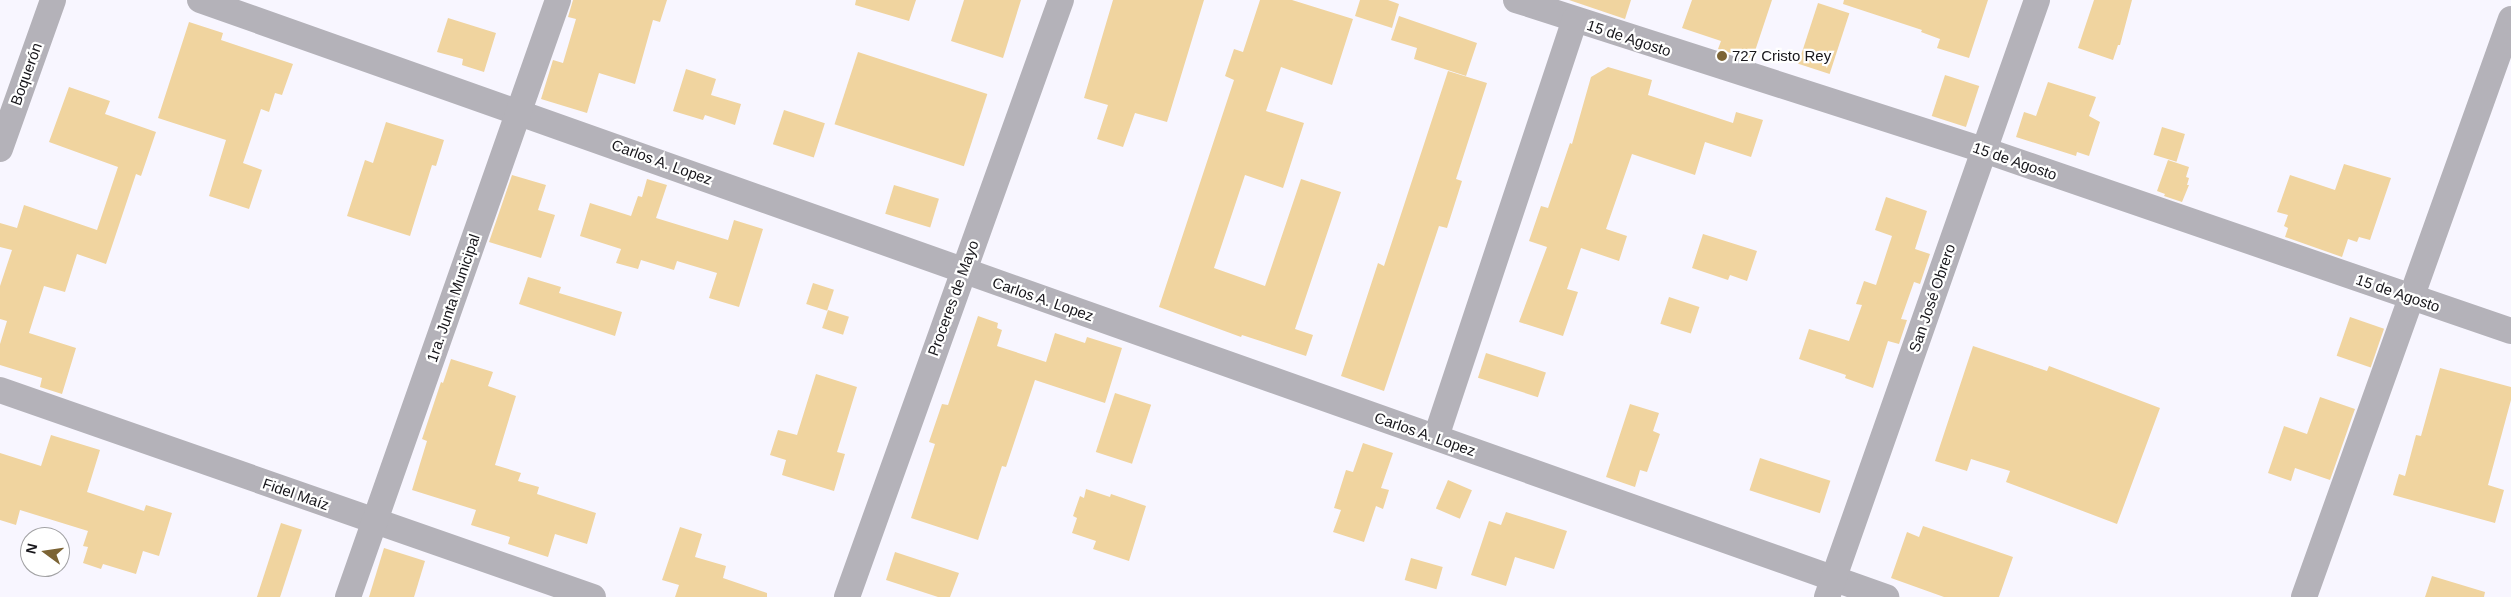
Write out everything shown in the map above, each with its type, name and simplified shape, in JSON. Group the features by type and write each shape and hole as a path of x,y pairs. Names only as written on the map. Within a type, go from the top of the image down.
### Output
{"street":[{"name":"Boquerón","path":"0,149 53,0"},
{"name":"Carlos A. Lopez","path":"200,0 519,111 1436,437 1830,588 1886,597"},
{"name":"1ra. Junta Municipal","path":"348,597 558,0"},
{"name":"Proceres de Mayo","path":"847,597 1061,0"},
{"name":"15 de Agosto","path":"1516,0 1547,5 1575,20 1984,150 2511,332"},
{"name":"San José Obrero","path":"1830,588 2037,0"},
{"path":"1436,437 1575,20"},
{"path":"2304,597 2511,20"},
{"name":"Fidel Maíz","path":"0,390 593,597"}],"building":[{"path":"573,0 667,0 660,22 653,20 635,84 599,73 587,113 541,99 553,60 563,63 576,19 568,17"},
{"path":"856,0 916,0 909,21 855,5"},
{"path":"964,0 1021,0 1003,58 951,41"},
{"path":"1113,0 1204,0 1167,122 1135,113 1123,147 1097,139 1108,105 1084,98"},
{"path":"1260,0 1292,0 1353,19 1332,85 1281,67 1266,111 1304,123 1283,188 1245,175 1214,268 1265,286 1301,179 1341,192 1295,329 1313,335 1306,356 1242,335 1241,337 1159,307 1234,80 1225,76 1234,49 1243,52"},
{"path":"1360,0 1388,0 1399,4 1392,28 1355,16"},
{"path":"1569,0 1631,0 1625,19"},
{"path":"1692,0 1772,0 1752,60 1718,49 1721,41 1682,28"},
{"path":"1844,0 1988,0 1969,58 1937,48 1940,39 1921,32 1922,30 1843,4"},
{"path":"2094,0 2132,0 2120,45 2118,45 2113,60 2078,48"},
{"path":"1818,3 1849,13 1830,74 1798,64"},
{"path":"1399,16 1477,43 1466,76 1414,59 1417,48 1391,40"},
{"path":"448,18 496,33 484,72 462,65 463,59 437,52"},
{"path":"189,22 223,33 221,40 293,64 282,95 275,93 269,112 261,109 243,163 262,170 249,209 209,196 226,140 158,118"},
{"path":"858,52 987,94 964,166 835,124"},
{"path":"1608,67 1652,80 1648,95 1733,123 1736,112 1763,120 1751,157 1705,142 1695,175 1632,154 1606,229 1627,236 1619,261 1581,248 1567,289 1578,292 1563,336 1519,322 1547,247 1529,241 1541,206 1548,208 1570,143 1572,144 1591,77"},
{"path":"686,69 716,79 711,95 741,104 735,125 705,115 703,120 673,111"},
{"path":"1448,71 1487,83 1456,179 1462,181 1447,228 1439,226 1384,391 1341,376 1378,263 1384,266"},
{"path":"1945,75 1979,86 1966,127 1932,116"},
{"path":"2048,82 2096,97 2089,116 2100,122 2089,156 2077,152 2076,156 2016,137 2024,112 2036,116"},
{"path":"69,87 110,101 105,114 156,132 141,176 136,174 106,264 77,254 65,292 44,286 29,333 76,348 62,394 40,387 42,378 0,365 0,344 7,321 0,319 0,286 12,250 0,247 0,223 17,228 24,205 97,230 118,167 49,142"},
{"path":"784,110 825,123 814,158 773,144"},
{"path":"386,122 444,140 436,166 432,165 410,236 347,216 365,160 373,163"},
{"path":"2162,127 2185,134 2176,162 2154,155"},
{"path":"2168,160 2189,167 2186,177 2189,178 2187,185 2189,185 2182,202 2164,196 2165,194 2157,191"},
{"path":"2344,164 2391,178 2370,240 2359,237 2357,242 2348,239 2342,257 2285,237 2288,228 2284,226 2288,215 2277,212 2290,175 2335,190"},
{"path":"512,175 546,185 538,210 555,215 541,258 489,242"},
{"path":"647,179 667,185 656,218 728,240 734,220 763,229 739,307 709,298 717,273 677,261 674,270 641,260 638,269 616,263 621,249 580,236 590,203 631,216 638,196 642,197"},
{"path":"894,185 939,199 930,227 885,214"},
{"path":"1886,197 1927,211 1915,249 1930,254 1920,284 1914,282 1901,319 1907,320 1899,344 1888,341 1873,388 1845,378 1846,375 1799,359 1809,329 1849,341 1862,305 1856,304 1864,281 1876,285 1892,236 1875,230"},
{"path":"1703,234 1757,251 1747,281 1730,275 1728,280 1692,268"},
{"path":"528,277 561,287 559,293 622,312 615,336 519,304"},
{"path":"813,283 834,290 827,311 806,304"},
{"path":"1669,297 1699,307 1691,334 1660,324"},
{"path":"828,310 849,317 843,335 822,328"},
{"path":"978,316 998,323 997,328 1002,330 997,346 1046,362 1055,333 1085,343 1087,337 1122,348 1105,403 1035,380 1006,467 1002,466 978,540 911,518 935,444 929,442 942,404 948,405"},
{"path":"2350,317 2384,329 2371,367 2337,356"},
{"path":"1973,346 2047,371 2049,366 2160,408 2117,524 2006,482 2010,471 1971,459 1967,471 1935,461"},
{"path":"1486,353 1546,372 1538,397 1478,378"},
{"path":"451,359 493,372 488,386 516,396 495,465 521,473 518,481 539,487 537,494 596,513 587,544 555,534 548,557 508,544 510,537 471,525 476,510 412,490 427,441 422,439 441,382 443,383"},
{"path":"2440,368 2511,387 2511,400 2488,485 2504,490 2495,523 2393,495 2399,474 2405,476 2416,435 2421,436"},
{"path":"816,374 857,387 837,452 845,454 834,491 782,475 786,460 770,455 778,430 797,435"},
{"path":"1115,393 1151,405 1132,464 1096,452"},
{"path":"2320,397 2355,409 2330,480 2295,468 2291,481 2268,473 2284,426 2307,434"},
{"path":"1630,404 1659,413 1653,431 1660,434 1647,472 1640,470 1635,487 1606,477"},
{"path":"51,435 100,450 87,492 144,511 146,505 172,513 159,556 143,551 136,574 103,564 101,569 83,563 88,547 83,546 88,531 20,510 16,525 0,520 0,453 41,466"},
{"path":"1363,443 1393,453 1381,488 1389,490 1383,509 1376,506 1364,542 1333,532 1341,510 1334,508 1346,470 1353,472"},
{"path":"1760,458 1830,481 1820,513 1749,490"},
{"path":"1448,480 1472,490 1460,519 1436,509"},
{"path":"1086,489 1110,497 1111,494 1146,506 1129,561 1093,549 1096,541 1072,533 1077,518 1073,516 1080,496 1084,498"},
{"path":"1506,512 1567,531 1554,569 1515,557 1506,586 1471,575 1489,521 1501,525"},
{"path":"281,523 302,530 280,597 257,597"},
{"path":"1923,526 2013,557 1999,597 1944,597 1891,578 1907,532 1919,537"},
{"path":"680,527 702,534 695,557 726,566 723,578 767,593 767,597 675,597 679,585 662,580"},
{"path":"384,548 425,561 414,597 369,597"},
{"path":"895,552 959,573 950,597 938,597 886,580"},
{"path":"1411,558 1443,567 1436,589 1405,580"},
{"path":"2432,576 2485,592 2484,597 2425,597"}],"place":[{"name":"727 Cristo Rey","path":"1722,56"}]}
